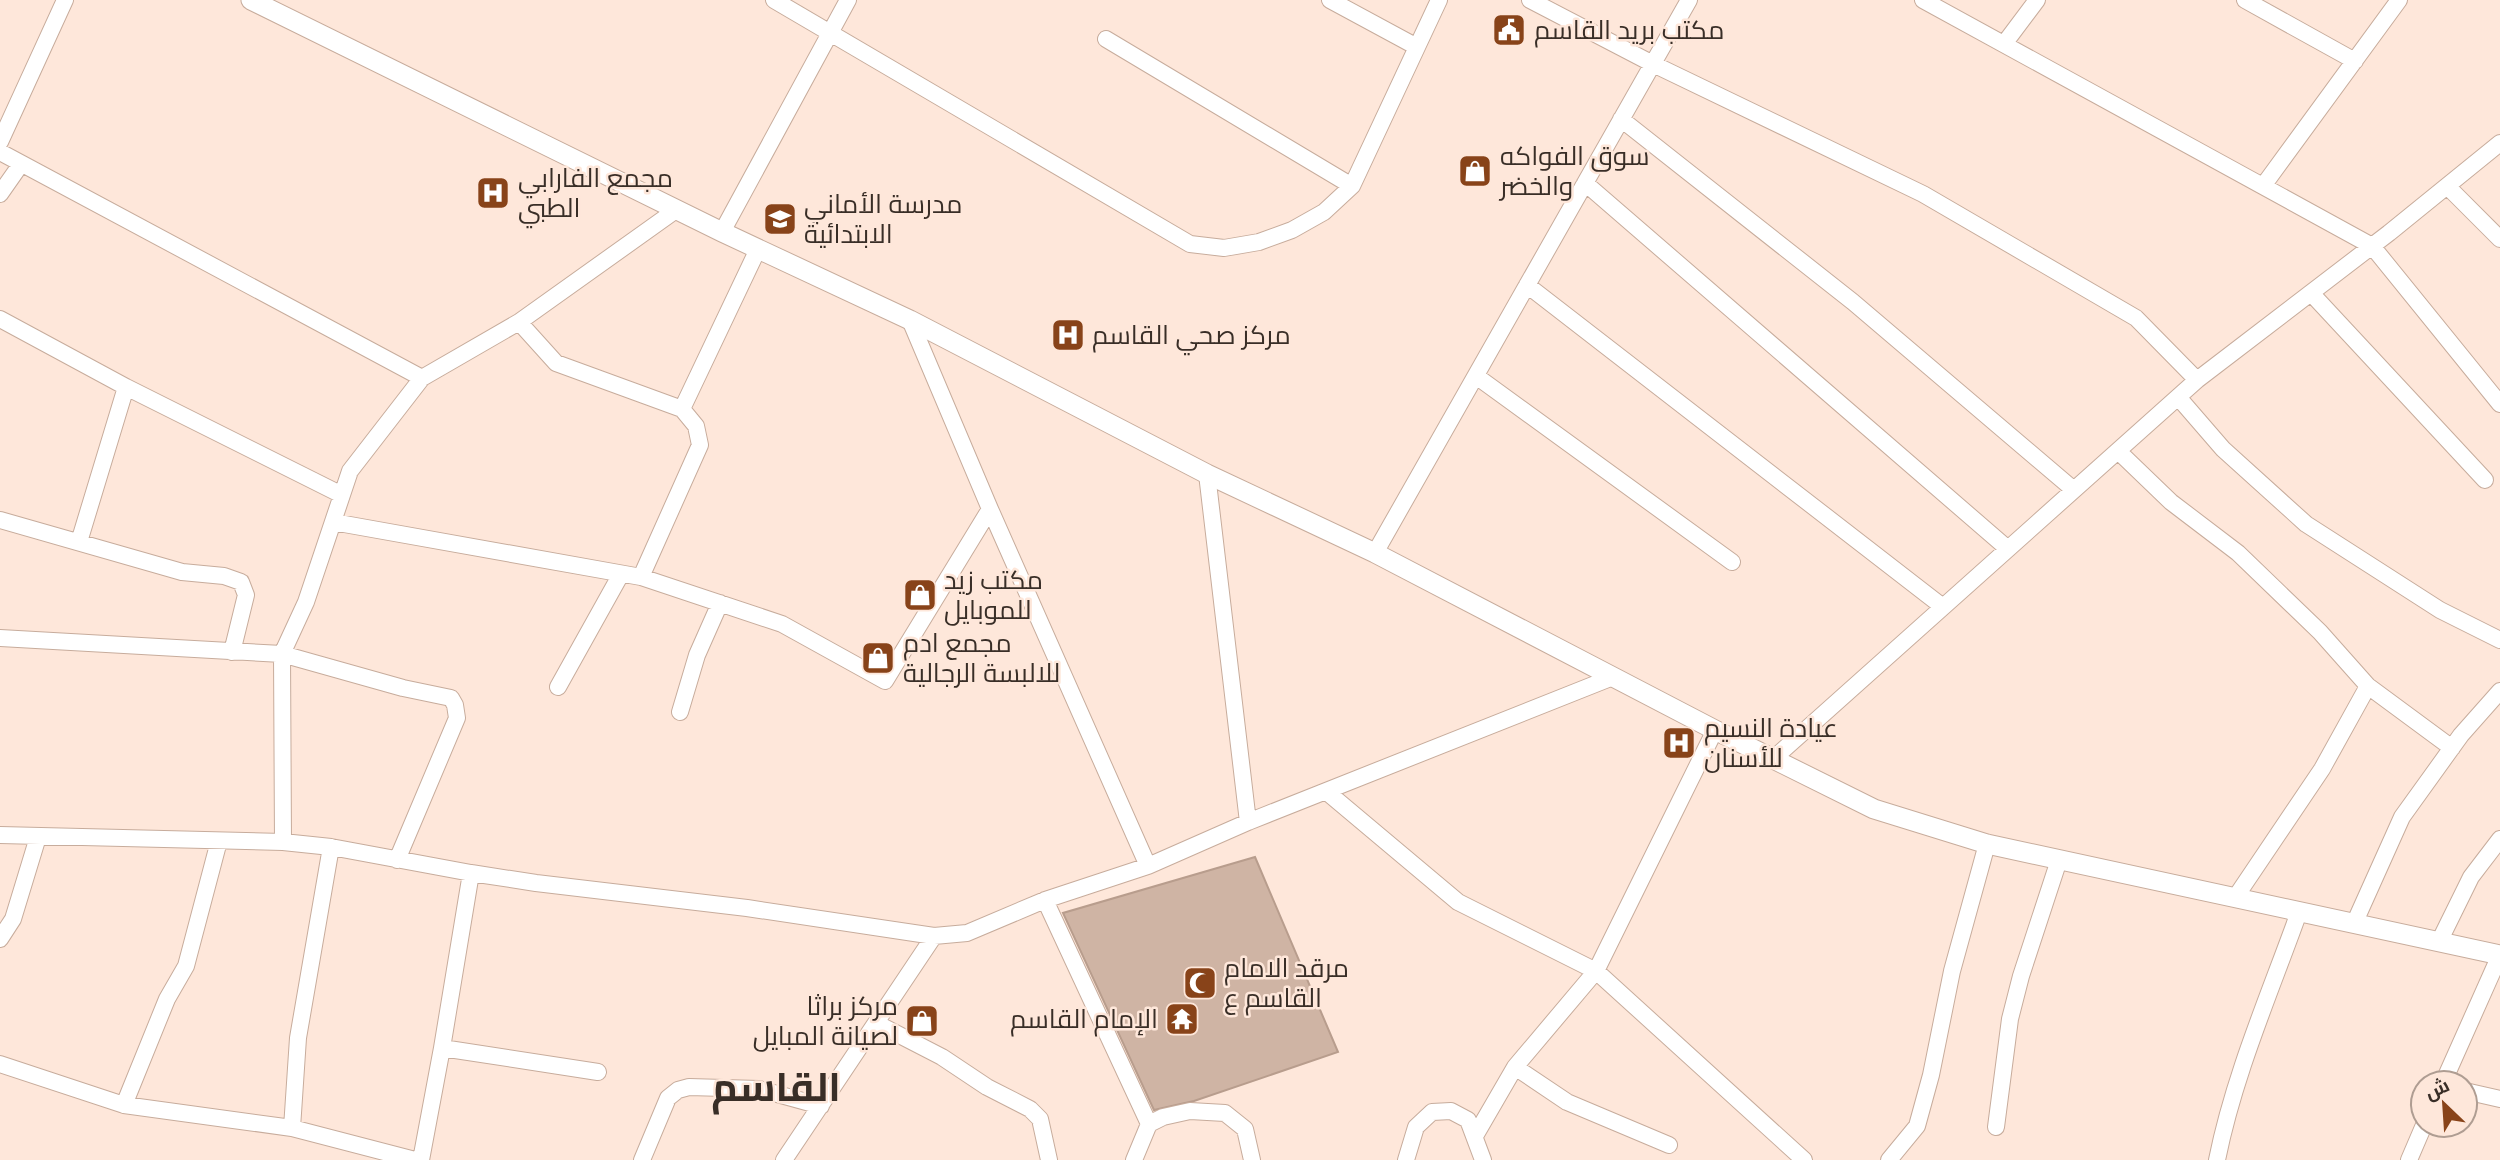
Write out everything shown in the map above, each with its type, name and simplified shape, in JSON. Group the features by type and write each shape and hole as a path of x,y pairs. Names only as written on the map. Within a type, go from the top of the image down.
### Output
{"street":[{"path":"0,142 65,0"},
{"path":"251,0 676,210 909,320 1207,474 1375,553 1874,809 1987,844 2500,955 2449,1069"},
{"path":"774,0 1190,244 1224,248 1259,242 1292,230 1324,212 1352,186 1438,0"},
{"path":"722,232 848,0"},
{"path":"1330,0 1417,47"},
{"path":"1530,0 1653,64 1923,194 2136,318 2197,380"},
{"path":"1375,553 1689,0"},
{"path":"1923,0 2372,246 2500,404"},
{"path":"2004,44 2037,0"},
{"path":"2245,0 2355,61"},
{"path":"2263,186 2399,0"},
{"path":"1106,39 1352,186"},
{"path":"1621,120 1853,302 2074,490"},
{"path":"1773,759 2197,380 2372,246 2500,143"},
{"path":"0,152 422,377"},
{"path":"0,194 21,163"},
{"path":"1585,183 2008,549"},
{"path":"2446,186 2500,239"},
{"path":"283,842 282,654 306,602 350,471 422,377 519,322 676,210"},
{"path":"682,409 758,249"},
{"path":"1527,285 1943,607"},
{"path":"2311,293 2485,480"},
{"path":"0,319 125,387 342,495"},
{"path":"909,320 1148,866"},
{"path":"519,322 556,363 682,409 696,426 700,445 641,576"},
{"path":"1476,376 1732,562"},
{"path":"79,542 125,387"},
{"path":"2178,397 2224,449 2306,524 2440,610 2500,640"},
{"path":"2118,450 2171,502 2238,553 2320,632 2368,686 2452,748"},
{"path":"1207,474 1248,822"},
{"path":"333,522 641,576 782,624 885,681 990,509"},
{"path":"0,520 182,572 224,576 241,582 246,595 232,652"},
{"path":"558,687 621,574"},
{"path":"680,712 697,655 720,603"},
{"path":"0,638 282,654 403,688 451,698 457,718 397,860"},
{"path":"0,835 283,842 331,847 471,873 747,908 934,936 967,933 1045,900 1148,866 1248,822 1613,677"},
{"path":"2235,898 2322,769 2368,686"},
{"path":"2354,924 2402,817 2452,748 2500,691"},
{"path":"1475,1136 1515,1067 1596,971 1716,730"},
{"path":"1327,792 1458,902 1596,971 1804,1160"},
{"path":"0,939 13,919 38,837"},
{"path":"2439,942 2471,877 2500,839"},
{"path":"124,1105 167,999 186,966 219,841"},
{"path":"1889,1160 1917,1126 1931,1075 1952,971 1987,844"},
{"path":"292,1128 298,1038 331,847"},
{"path":"1996,1127 2010,1019 2021,976 2059,860"},
{"path":"421,1160 471,873"},
{"path":"1045,900 1149,1125"},
{"path":"2217,1160 2227,1115 2299,912"},
{"path":"784,1160 934,936"},
{"path":"876,1023 942,1057 987,1087 1030,1109 1040,1119 1049,1160"},
{"path":"442,1048 598,1072"},
{"path":"0,1064 124,1105 292,1128 415,1160"},
{"path":"1515,1067 1567,1102 1669,1145"},
{"path":"642,1160 668,1098 678,1090 689,1087 760,1089 821,1106"},
{"path":"2479,1095 2500,1100"},
{"path":"1134,1160 1149,1125 1163,1117 1190,1111 1224,1113 1245,1129 1252,1160"},
{"path":"1406,1160 1416,1127 1432,1112 1451,1111 1468,1120 1483,1160"},
{"path":"2409,1160 2418,1139"}],"building":[{"name":"مرقد الامام القاسم ع","path":"1255,857 1338,1052 1194,1101 1154,1110 1063,913"}],"place":[{"name":"مكتب بريد القاسم","path":"1509,30"},
{"name":"سوق الفواكه والخضر","path":"1475,171"},
{"name":"مجمع الفارابي الطبي","path":"493,193"},
{"name":"مدرسة الأماني الابتدائية","path":"780,219"},
{"name":"مركز صحي القاسم","path":"1068,335"},
{"name":"مكتب زيد للموبايل","path":"920,595"},
{"name":"مجمع ادم للالبسة الرجالية","path":"878,658"},
{"name":"عيادة النسيم للأسنان","path":"1679,743"},
{"name":"مرقد الامام القاسم ع","path":"1200,983"},
{"name":"الإمام القاسم","path":"1182,1019"},
{"name":"مركز براثا لصيانة المبايل","path":"922,1021"}],"district":[{"name":"القاسم","path":"776,1087"}]}
